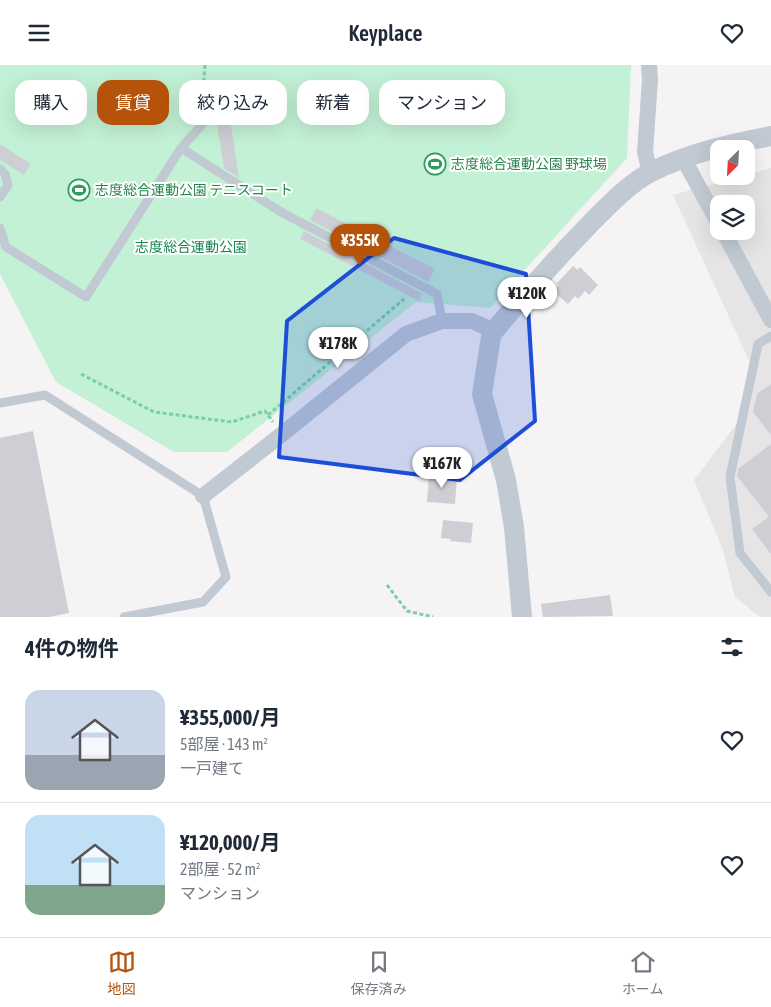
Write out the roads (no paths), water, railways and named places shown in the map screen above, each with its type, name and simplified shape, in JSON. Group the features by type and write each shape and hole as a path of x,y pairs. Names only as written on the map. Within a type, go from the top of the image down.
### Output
{"street":[{"path":"649,65 650,81 645,152 650,173"},
{"path":"522,617 514,527 506,480 482,394 491,337 494,331 553,262 627,188 650,173 683,158 715,147 771,136"},
{"path":"683,158 710,208"},
{"path":"728,240 771,320"},
{"path":"203,496 406,334 442,321 472,321 494,331"}],"lane":[{"path":"0,228 6,247 86,297 181,147 201,125"},
{"path":"181,147 281,212 437,295 442,321"},
{"path":"0,169 5,174 8,185 0,197"},
{"path":"771,336 758,344 730,477 740,553 771,592"},
{"path":"0,403 45,395 203,496 226,577 203,602 124,617"}],"place":[{"name":"志度総合運動公園 野球場","path":"435,164"},
{"name":"志度総合運動公園 テニスコート","path":"79,190"}],"park label":[{"name":"志度総合運動公園","path":"191,247"}]}
